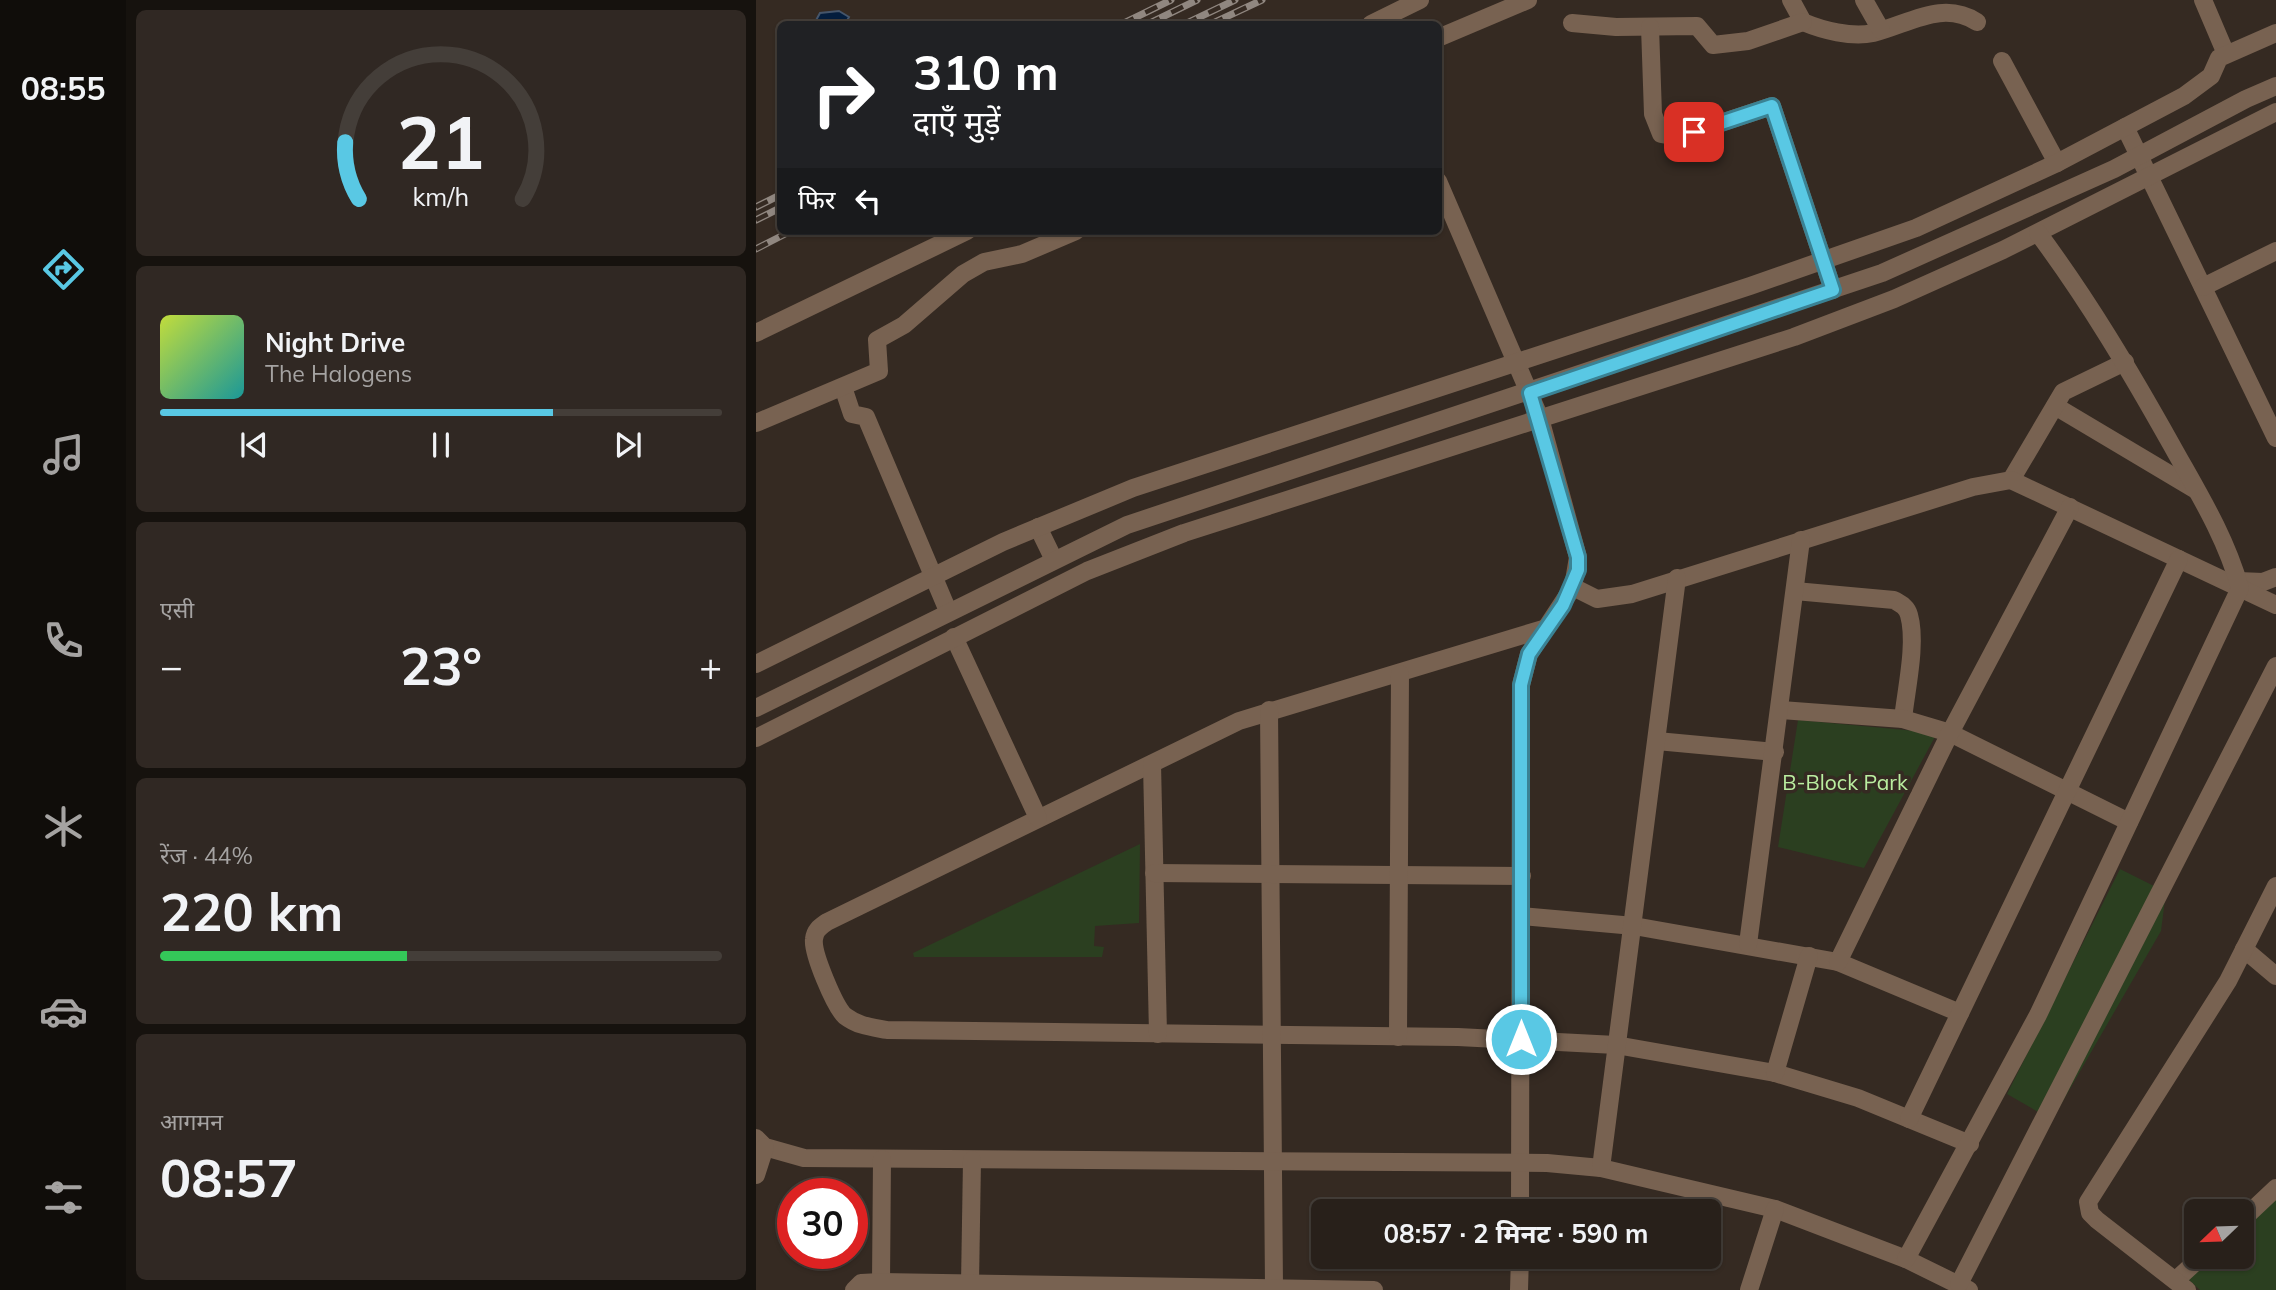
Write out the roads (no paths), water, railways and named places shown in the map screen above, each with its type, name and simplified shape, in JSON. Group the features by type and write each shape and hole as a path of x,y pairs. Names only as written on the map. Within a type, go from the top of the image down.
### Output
{"street":[{"path":"1378,21 1420,0"},
{"path":"1442,36 1528,0"},
{"path":"1791,0 1803,22"},
{"path":"1864,0 1881,30"},
{"path":"2203,0 2227,54"},
{"path":"1572,23 1650,27 1697,26 1713,45 1748,41 1803,22 1847,33 1864,34 1881,30 1935,6 1948,4 1960,6 1977,22"},
{"path":"1650,27 1653,114 1657,128 1667,137 1678,137 1772,106 1833,290"},
{"path":"756,664 932,575 1133,488 1916,228 2057,163 2184,96 2211,76 2220,58 2276,33"},
{"path":"2002,61 2057,163"},
{"path":"756,708 1127,525 1194,500 1530,393 1833,290 1940,249 2139,155 2276,86"},
{"path":"756,738 1087,571 1184,533 1794,337 1894,299 2038,233 2276,112"},
{"path":"2125,127 2276,439"},
{"path":"1442,190 1540,418 1578,557 1573,587 1529,654 1521,685 1520,1199"},
{"path":"1906,1259 2038,1015 2239,584 2230,553 2201,493 2084,294 2038,233"},
{"path":"756,333 959,235"},
{"path":"756,423 879,371 877,340 904,325 963,274 984,262 1030,252 1067,235"},
{"path":"2203,287 2276,251"},
{"path":"2011,480 2063,392 2125,362"},
{"path":"843,387 852,414 866,417 948,611"},
{"path":"2055,406 2201,493"},
{"path":"1573,587 1597,599 1608,600 1973,487 2011,480 2179,559 2239,584 2276,605"},
{"path":"1838,962 1950,733 2070,507"},
{"path":"1038,527 1054,560"},
{"path":"1748,944 1781,710 1801,540"},
{"path":"1909,1119 2179,559"},
{"path":"2239,584 2263,582 2276,577"},
{"path":"1601,1168 1677,578"},
{"path":"1795,591 1894,600 1904,606 1909,614 1911,636 1903,719"},
{"path":"1546,628 1400,674 1269,710 1204,736 1152,764 827,922 817,930 813,942 842,1013 859,1025 887,1030 1521,1039 1616,1045 1775,1073 1858,1098 1970,1144"},
{"path":"954,637 1038,818"},
{"path":"756,1175 761,1142 804,1158 1520,1165 1547,1163 1601,1168 1775,1209 1906,1259 1964,1287 2276,666"},
{"path":"1398,1037 1400,674"},
{"path":"1269,710 1274,1287"},
{"path":"1781,710 1903,719 1950,733 2129,822"},
{"path":"1657,741 1775,752"},
{"path":"1152,764 1158,1034"},
{"path":"1154,873 1522,876"},
{"path":"2193,1269 2181,1285 2097,1220 2090,1213 2088,1202 2228,981 2274,894"},
{"path":"1521,916 1634,926 1838,962 1960,1013"},
{"path":"2244,949 2276,976"},
{"path":"1775,1073 1809,956"},
{"path":"881,1282 882,1159"},
{"path":"970,1284 972,1160"},
{"path":"2254,1209 2276,1188"},
{"path":"1749,1290 1775,1209"},
{"path":"1519,1290 1520,1269"},
{"path":"853,1290 861,1283 881,1282 918,1286 970,1284 1026,1287 1274,1287 1374,1290"}],"water":[{"path":"839,11 849,17 847,21 816,21 820,13"}],"railway":[{"path":"1128,21 1171,0"},
{"path":"1154,21 1197,0"},
{"path":"1191,21 1235,0"},
{"path":"1217,21 1262,0"},
{"path":"756,207 777,196"},
{"path":"756,220 777,210"},
{"path":"756,249 783,235"}],"park label":[{"name":"B-Block Park","path":"1845,782"}]}
